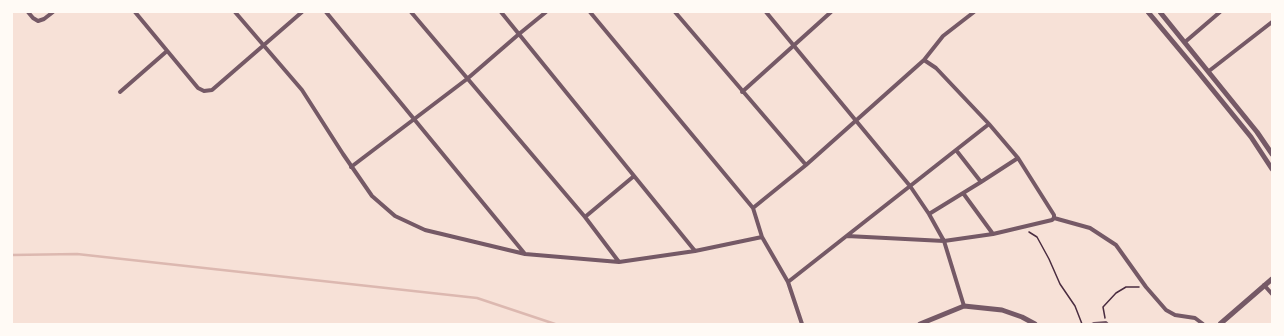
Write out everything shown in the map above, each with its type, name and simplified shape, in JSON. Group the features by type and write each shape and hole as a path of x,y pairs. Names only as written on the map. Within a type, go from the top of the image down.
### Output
{"street":[{"path":"28,12 38,21 44,19 53,12"},
{"path":"135,12 198,88 204,91 212,90 302,12"},
{"path":"235,12 302,90 372,196 395,216 425,230 525,254 619,262 695,251 762,236"},
{"path":"326,12 525,254"},
{"path":"411,12 585,217 619,262"},
{"path":"501,12 695,251"},
{"path":"352,167 468,79 546,12"},
{"path":"590,12 753,208 762,236 788,282 802,324"},
{"path":"675,12 742,92 806,164"},
{"path":"766,12 910,186 929,214 944,241 964,306"},
{"path":"742,92 831,12"},
{"path":"753,208 806,164 924,60 943,36 974,12"},
{"path":"1148,12 1199,72 1251,137 1272,168"},
{"path":"1160,12 1209,71 1257,132 1272,154"},
{"path":"1185,42 1220,12"},
{"path":"1209,71 1272,22"},
{"path":"120,92 167,51"},
{"path":"924,60 936,68 989,124 1018,158 1054,215 1054,218"},
{"path":"788,282 989,124"},
{"path":"956,150 981,182"},
{"path":"929,214 1018,158"},
{"path":"585,217 634,176"},
{"path":"963,193 993,234"},
{"path":"846,236 944,241 993,234 1052,220 1054,218 1090,228 1116,245 1146,287 1166,310 1175,315 1195,318 1203,324"},
{"path":"1220,324 1272,279"},
{"path":"1264,286 1272,294"},
{"path":"920,324 964,306 1002,310 1022,317 1035,324"}],"lane":[{"path":"1092,324 1107,323"}],"path":[{"path":"1022,227 1037,236 1060,284 1076,306 1082,324"},
{"path":"1107,323 1103,307 1116,293 1126,287 1146,287"}],"waterway":[{"path":"12,255 77,254 477,298 555,324"}]}
